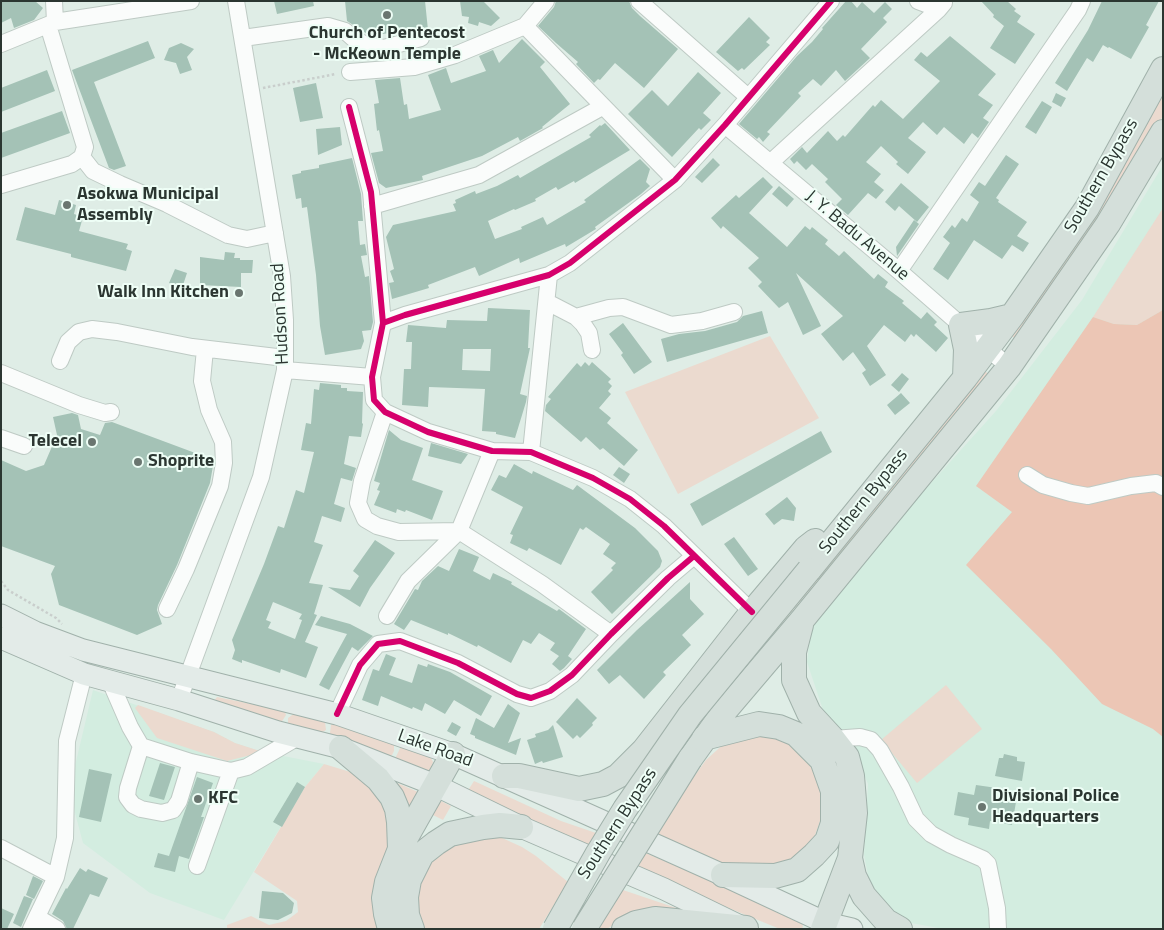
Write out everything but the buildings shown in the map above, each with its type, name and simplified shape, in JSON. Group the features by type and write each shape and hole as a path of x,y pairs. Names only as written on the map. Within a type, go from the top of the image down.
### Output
{"highway":[{"name":"Southern Bypass","path":"555,929 621,816 690,715 965,378 1012,316 1087,208 1163,69"},
{"name":"Southern Bypass","path":"584,929 704,738 1009,367 1108,224 1163,132"},
{"path":"965,378 966,349 962,325 1012,316"},
{"path":"504,776 519,776 579,789 603,784 618,776 644,750 752,612 806,548 848,520"},
{"path":"802,620 794,652 794,680 809,713 833,739 847,758 852,776 855,813 850,858 824,926"},
{"path":"704,738 759,724 779,727 796,734 822,760 833,791 833,823 827,841 797,870 775,876 724,875"},
{"path":"340,748 378,779 392,797 397,809 400,849"},
{"path":"390,929 384,898 388,882 400,849 452,754"},
{"path":"412,929 407,915 406,897 409,880 422,854 450,834 500,825 520,828"},
{"path":"850,858 854,876 864,896 886,922 900,929"},
{"path":"624,929 636,923 655,919 672,925 746,929"}],"main road":[{"name":"Lake Road","path":"1,615 35,632 83,650 337,714 452,754 724,875 824,926 852,929"},
{"name":"Lake Road","path":"1,638 84,674 340,748 434,786 520,828 664,889 746,929"}],"street":[{"path":"1,184 72,164 82,157 85,147 51,23 54,1"},
{"path":"1,44 51,23 191,1"},
{"name":"Hudson Road","path":"179,700 261,477 285,364 282,276 236,1"},
{"path":"350,72 414,67 455,55 525,26 546,1"},
{"path":"639,1 748,97"},
{"path":"382,323 549,275 570,264 675,180 725,125 831,1"},
{"path":"918,1 943,5"},
{"path":"899,271 1082,1"},
{"path":"770,163 943,5"},
{"path":"243,38 328,26 345,31 354,39 366,45 384,48 421,38"},
{"path":"525,26 675,180"},
{"path":"349,107 372,192 382,323 372,377 374,400 385,412 428,432 492,451 531,452 594,478 630,500 664,526 752,612"},
{"path":"372,206 480,175 602,107"},
{"name":"J. Y. Badu Avenue","path":"725,125 899,271 1009,367"},
{"path":"82,157 93,170 228,235 247,238 275,233"},
{"path":"531,452 549,275"},
{"path":"547,302 576,317 589,333 592,350"},
{"path":"576,317 609,308 623,307 671,325 702,321 734,312"},
{"path":"60,361 68,342 79,332 92,329 117,332 285,364 372,377"},
{"path":"167,610 220,486 224,463 223,442 209,410 202,381 205,349"},
{"path":"1,373 79,405 105,413 111,412"},
{"path":"385,412 362,481 358,503 365,519 377,526 399,532 459,531 542,584 611,634"},
{"path":"1,438 24,446"},
{"path":"387,616 408,581 459,531 492,451"},
{"path":"1027,476 1043,485 1071,494 1088,496 1131,486 1156,483 1163,487"},
{"path":"337,714 360,665 378,644 400,641 458,663 517,694 531,698 550,692 572,675 668,578 694,556"},
{"path":"57,929 34,923 56,877 65,838 66,741 84,674"},
{"path":"110,681 130,728 141,746 192,762 230,771 247,767 298,737"},
{"path":"833,739 860,737 870,740 880,750 901,787 916,819 931,834 983,859 988,864 997,908 998,929"},
{"path":"141,746 127,797 134,805 141,809 162,813 173,810 179,801 192,762"},
{"path":"197,866 230,771"},
{"path":"3,853 56,877"}],"path":[{"path":"251,91 277,84 350,72"},
{"path":"1,581 8,590 56,618 62,624"}],"shaded area":[{"path":"1163,70 1163,116 1070,262 1015,338 1007,334"},
{"path":"1163,165 1163,929 944,929 900,921 871,891 864,855 868,784 853,749 824,713 807,662 813,614 996,411 1082,300"},
{"path":"1163,208 1163,310 1137,325 1114,324 1093,317"},
{"path":"1163,310 1163,737 1153,729 1102,704 1051,649 966,565 1012,512 976,486 1093,317 1114,324 1137,325"},
{"path":"770,336 819,418 678,494 625,392"},
{"path":"983,369 989,375 743,670 804,591"},
{"path":"946,685 982,729 917,783 881,740"},
{"path":"93,690 214,732 235,743 263,752 324,764 305,787 224,920 150,893 83,843 74,809 74,770"},
{"path":"217,697 281,710 286,715 281,723 214,701"},
{"path":"138,705 263,752 227,761 157,738 135,708"},
{"path":"295,713 325,722 326,730 319,734 290,726 288,718"},
{"path":"333,723 391,741 394,745 392,755 387,757 332,739 330,733"},
{"path":"764,734 792,745 817,769 826,804 813,841 792,861 779,866 725,867 655,837 683,792 706,760 728,740"},
{"path":"402,744 431,758 433,762 429,773 394,761"},
{"path":"324,764 357,774 381,795 392,827 379,929 227,929 227,925 251,916 269,925 286,921 298,912 297,901 254,872 305,787"},
{"path":"388,779 418,792 413,808 401,802"},
{"path":"474,781 561,821 596,833 585,850 467,792"},
{"path":"433,797 451,806 443,820 427,812"},
{"path":"489,835 500,837 522,847 568,882 539,929 422,929 415,903 423,870 446,845"},
{"path":"643,852 801,918 803,927 801,929 780,929 633,869"},
{"path":"620,889 700,916 622,919 607,929 596,929"}],"cycle path":[{"path":"383,323 405,315 549,275 570,263 675,180 725,125 831,1"},
{"path":"349,107 371,192 383,323 372,377 374,400 385,412 428,432 492,451 531,452 593,478 630,499 664,526 752,612"},
{"path":"337,714 360,665 378,644 400,641 458,663 517,694 531,698 550,691 572,675 668,578 694,556"}],"place":[{"name":"Church of Pentecost - McKeown Temple","path":"387,15"},
{"name":"Asokwa Municipal Assembly","path":"67,205"},
{"name":"Walk Inn Kitchen","path":"239,293"},
{"name":"Telecel","path":"92,442"},
{"name":"Shoprite","path":"138,462"},
{"name":"KFC","path":"198,799"},
{"name":"Divisional Police Headquarters","path":"982,807"}]}
